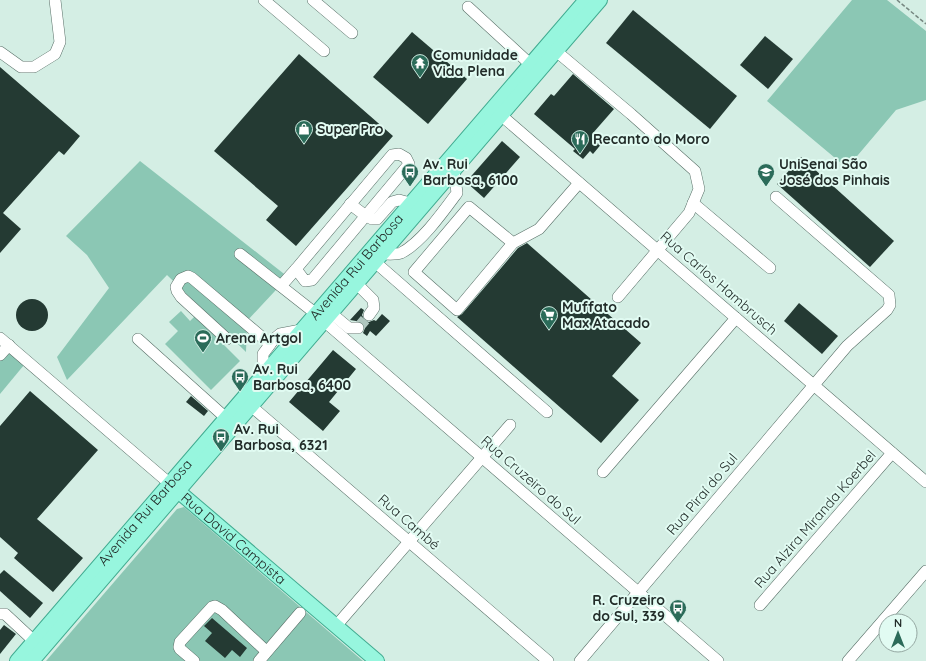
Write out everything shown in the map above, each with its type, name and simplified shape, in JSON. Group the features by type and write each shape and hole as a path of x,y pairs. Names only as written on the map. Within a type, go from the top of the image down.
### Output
{"main road":[{"name":"Avenida Rui Barbosa","path":"32,661 174,487 226,418 262,375 301,330 324,316 356,283 454,170 530,64 586,0"},
{"name":"Avenida Rui Barbosa","path":"17,661 174,487 251,406 324,316 410,203 556,51 600,0"},
{"name":"Rua David Campista","path":"174,487 377,661"}],"street":[{"path":"0,52 21,67 34,67 55,54 60,42 55,0"},
{"path":"264,0 324,51"},
{"path":"313,0 352,33"},
{"path":"468,7 530,64"},
{"path":"556,51 631,114 695,171 699,189 691,208 618,297"},
{"name":"Rua Carlos Hambrusch","path":"497,112 926,482"},
{"path":"280,286 392,155 399,154 406,158 409,164 312,280 305,281 296,269"},
{"path":"378,258 399,253 410,247 443,212 457,193 454,170"},
{"path":"513,243 469,207 414,272 457,310 513,243 539,229 579,183"},
{"name":"Rua Piraí do Sul","path":"580,661 847,346 887,310 890,305 889,295 776,197"},
{"path":"350,204 366,216 372,219 377,219 395,200 410,203"},
{"path":"691,208 770,268"},
{"path":"443,212 456,223"},
{"path":"240,254 280,286 324,316 349,328 358,328"},
{"path":"378,258 547,412"},
{"path":"227,339 181,297 176,287 181,279 188,276 192,278 270,344"},
{"path":"356,283 373,300 374,308 369,315"},
{"name":"Rua Cruzeiro do Sul","path":"324,316 482,457 718,661"},
{"path":"603,472 736,318"},
{"path":"262,375 263,354 270,344 280,334 301,330"},
{"path":"138,339 226,418"},
{"path":"0,355 4,342"},
{"name":"Rua David Campista","path":"4,342 174,487"},
{"name":"Rua Cambé","path":"251,406 548,661"},
{"path":"336,626 510,425"},
{"name":"Rua Alzira Miranda Koerbel","path":"760,605 892,453"},
{"path":"848,661 926,571"},
{"path":"194,661 178,647 180,642 212,607 215,606 222,610 266,651"},
{"path":"259,661 300,613"},
{"path":"0,614 5,614 34,641"}],"path":[{"path":"897,0 926,24"}],"green space":[{"path":"852,0 887,0 926,31 926,100 896,110 847,168 767,101"},
{"path":"140,161 288,277 247,321 246,352 167,275 67,380 57,357 109,288 87,255 66,236"},
{"name":"Arena Artgol","path":"181,311 190,321 195,316 240,361 211,390 165,344 178,331 169,322"},
{"path":"0,343 24,365 0,394"},
{"path":"184,507 363,661 46,661 177,509"}],"building":[{"path":"633,10 737,96 710,129 606,43"},
{"name":"Comunidade Vida Plena","path":"412,32 467,79 428,124 373,77"},
{"path":"765,36 793,59 768,89 740,65"},
{"name":"Super Pro","path":"299,54 393,136 296,246 266,220 278,206 214,151"},
{"path":"0,67 80,136 64,155 59,151 3,213 21,229 0,253"},
{"path":"573,74 614,109 593,133 603,142 593,154 590,151 583,159 573,151 575,149 534,114 551,94 554,96"},
{"path":"502,141 520,157 484,198 466,182"},
{"path":"801,157 894,241 870,267 777,184"},
{"name":"Muffato Max Atacado","path":"527,243 641,343 612,376 639,400 601,443 457,317 462,314 518,248"},
{"path":"35,299 41,301 46,306 48,315 46,324 41,329 29,331 23,329 18,324 16,312 18,306 23,301"},
{"path":"799,303 838,336 822,354 784,321"},
{"path":"361,308 364,310 362,315 365,321 376,321 382,314 390,321 376,336 370,331 367,336 363,333 365,328 362,322 350,320"},
{"path":"333,350 356,369 329,402 340,411 323,431 289,402"},
{"path":"30,391 98,450 37,519 83,558 53,592 14,558 18,553 0,537 0,426"},
{"path":"191,396 208,411 204,416 186,402"},
{"path":"4,570 43,603 30,618 0,591 0,574"},
{"path":"212,618 247,648 240,657 232,650 225,658 205,641 212,633 204,626"},
{"path":"4,625 16,634 0,654 0,630"}],"tunnel":[{"path":"358,328 369,315"}],"place":[{"name":"Comunidade Vida Plena","path":"420,78"},
{"name":"Super Pro","path":"304,144"},
{"name":"Recanto do Moro","path":"580,154"},
{"name":"Av. Rui Barbosa, 6100","path":"410,187"},
{"name":"UniSenai São José dos Pinhais","path":"766,187"},
{"name":"Muffato Max Atacado","path":"549,330"},
{"name":"Arena Artgol","path":"203,353"},
{"name":"Av. Rui Barbosa, 6400","path":"240,392"},
{"name":"Av. Rui Barbosa, 6321","path":"221,452"},
{"name":"R. Cruzeiro do Sul, 339","path":"678,623"}]}
